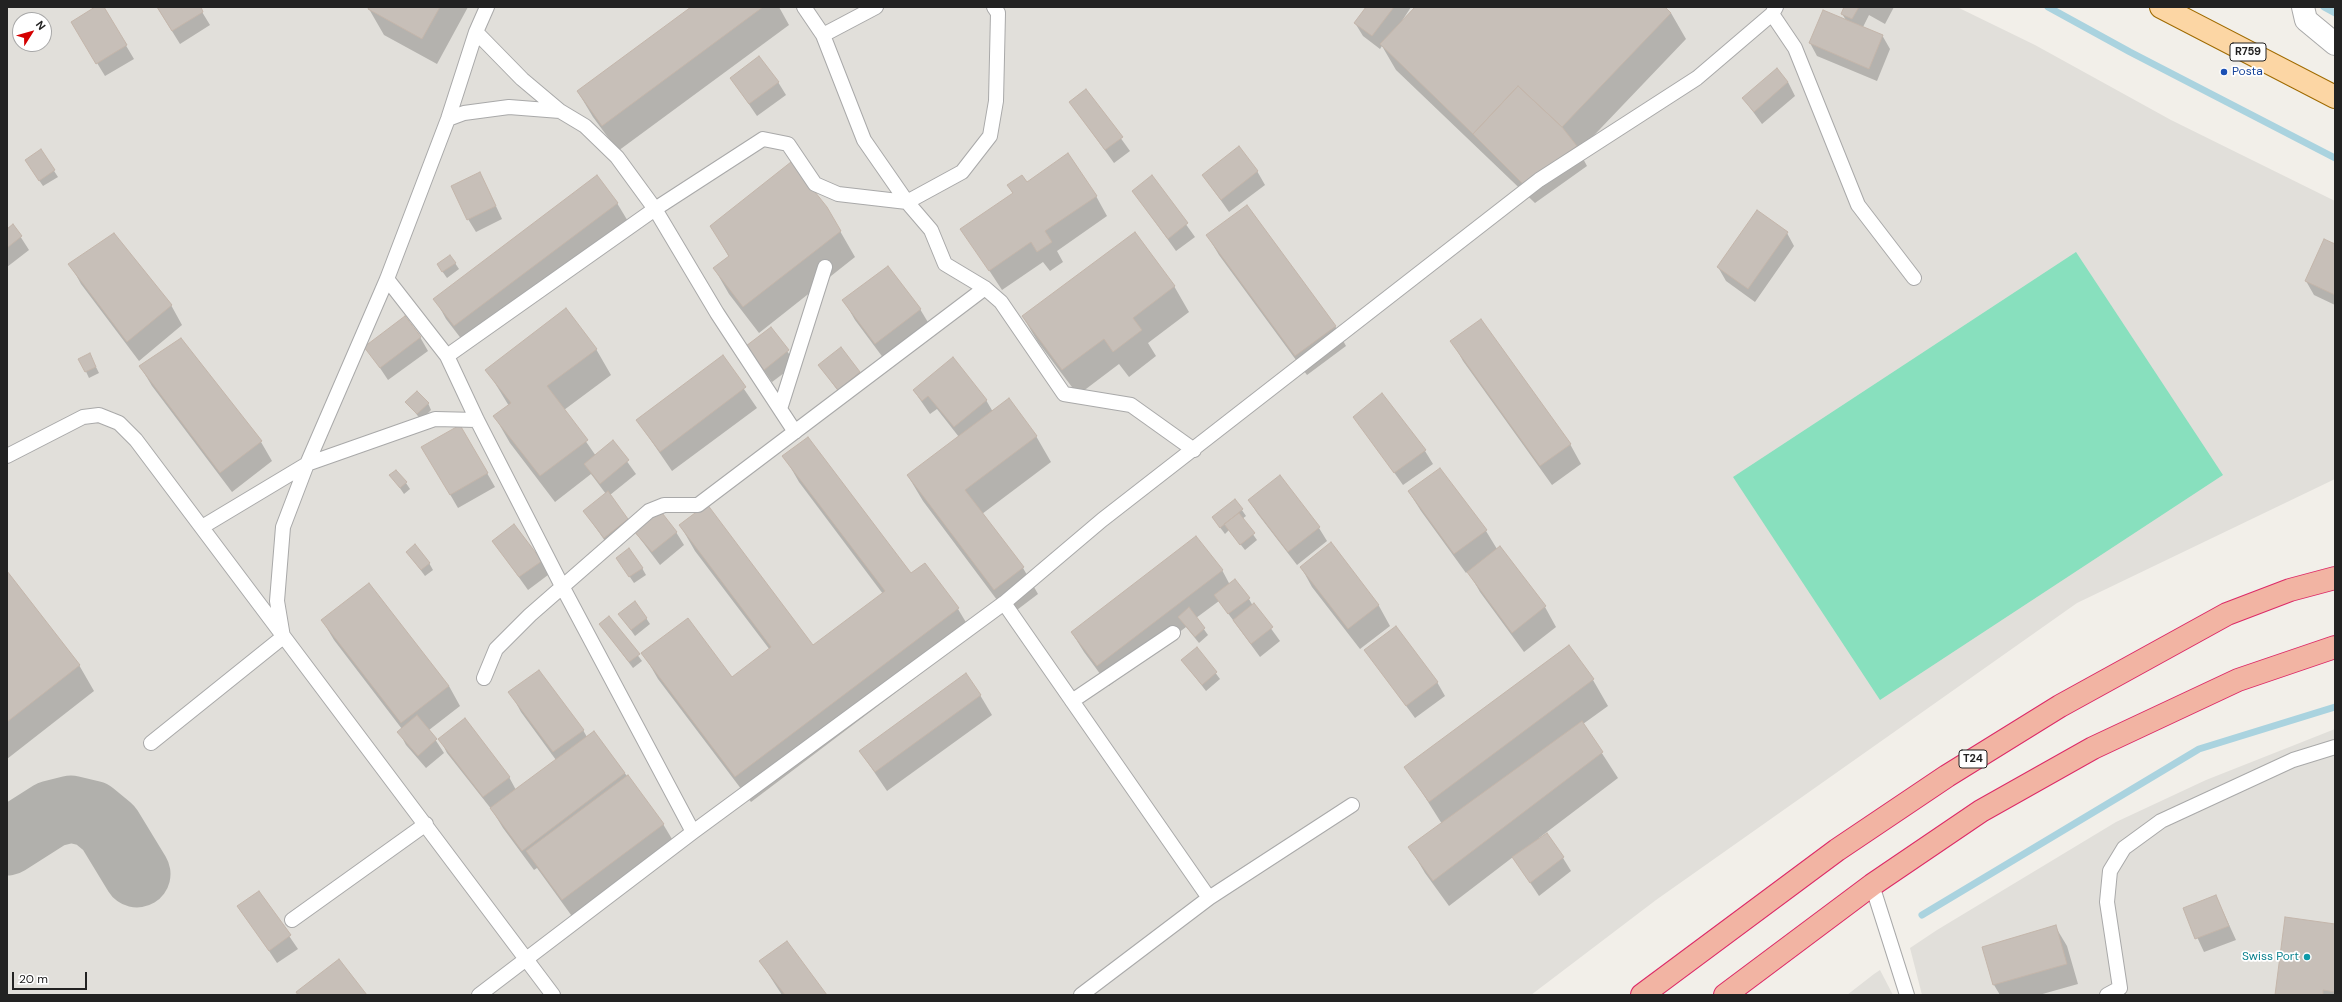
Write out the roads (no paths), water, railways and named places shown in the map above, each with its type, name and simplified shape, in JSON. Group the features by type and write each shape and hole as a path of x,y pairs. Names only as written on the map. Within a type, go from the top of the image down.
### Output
{"highway":[{"name":"T24","path":"1642,995 1837,850 1946,776 2060,706 2227,614 2290,590 2335,578"},
{"path":"1725,995 1872,885 1981,811 2093,748 2238,680 2335,647"}],"main road":[{"name":"R759","path":"2161,7 2335,97"}],"street":[{"path":"2303,7 2306,20 2335,44"}],"lane":[{"path":"283,637 277,601 283,527 307,464 387,279 448,119 476,32 487,7"},
{"path":"804,7 823,35 864,140 907,202 931,230 944,264 985,288 1001,302 1064,394 1131,405 1194,450"},
{"path":"823,35 876,7"},
{"path":"447,356 655,209 763,139 788,144 815,184 838,194 907,202 962,172 990,136 996,101 998,13 994,7"},
{"path":"479,995 693,832 1004,603 1102,520 1194,450 1539,180 1697,78 1774,10 1795,48 1858,205 1914,278"},
{"path":"476,32 522,79 560,111 585,126 617,157 655,209 717,312 795,432"},
{"path":"448,119 464,113 509,107 560,111"},
{"path":"780,409 825,267"},
{"path":"387,279 447,356 477,420 562,586 693,832"},
{"path":"484,678 496,649 562,586 649,511 664,505 698,505 985,288"},
{"path":"7,456 83,417 99,415 119,423 136,440 553,995"},
{"path":"202,527 307,464 435,419 477,420"},
{"path":"1004,603 1210,898"},
{"path":"1072,701 1172,633"},
{"path":"151,743 283,637"},
{"path":"2107,995 2125,992 2107,902 2110,871 2124,848 2161,821 2293,760 2335,747"},
{"path":"1081,995 1210,898 1352,804"},
{"path":"292,920 426,824"},
{"path":"1872,885 1907,995"}],"waterway":[{"path":"2048,7 2130,52 2335,158"},
{"path":"2324,7 2335,13"},
{"path":"1922,915 2199,749 2335,707"}],"place":[{"name":"Posta","path":"2224,72"},
{"name":"Swiss Port","path":"2307,957"}]}
